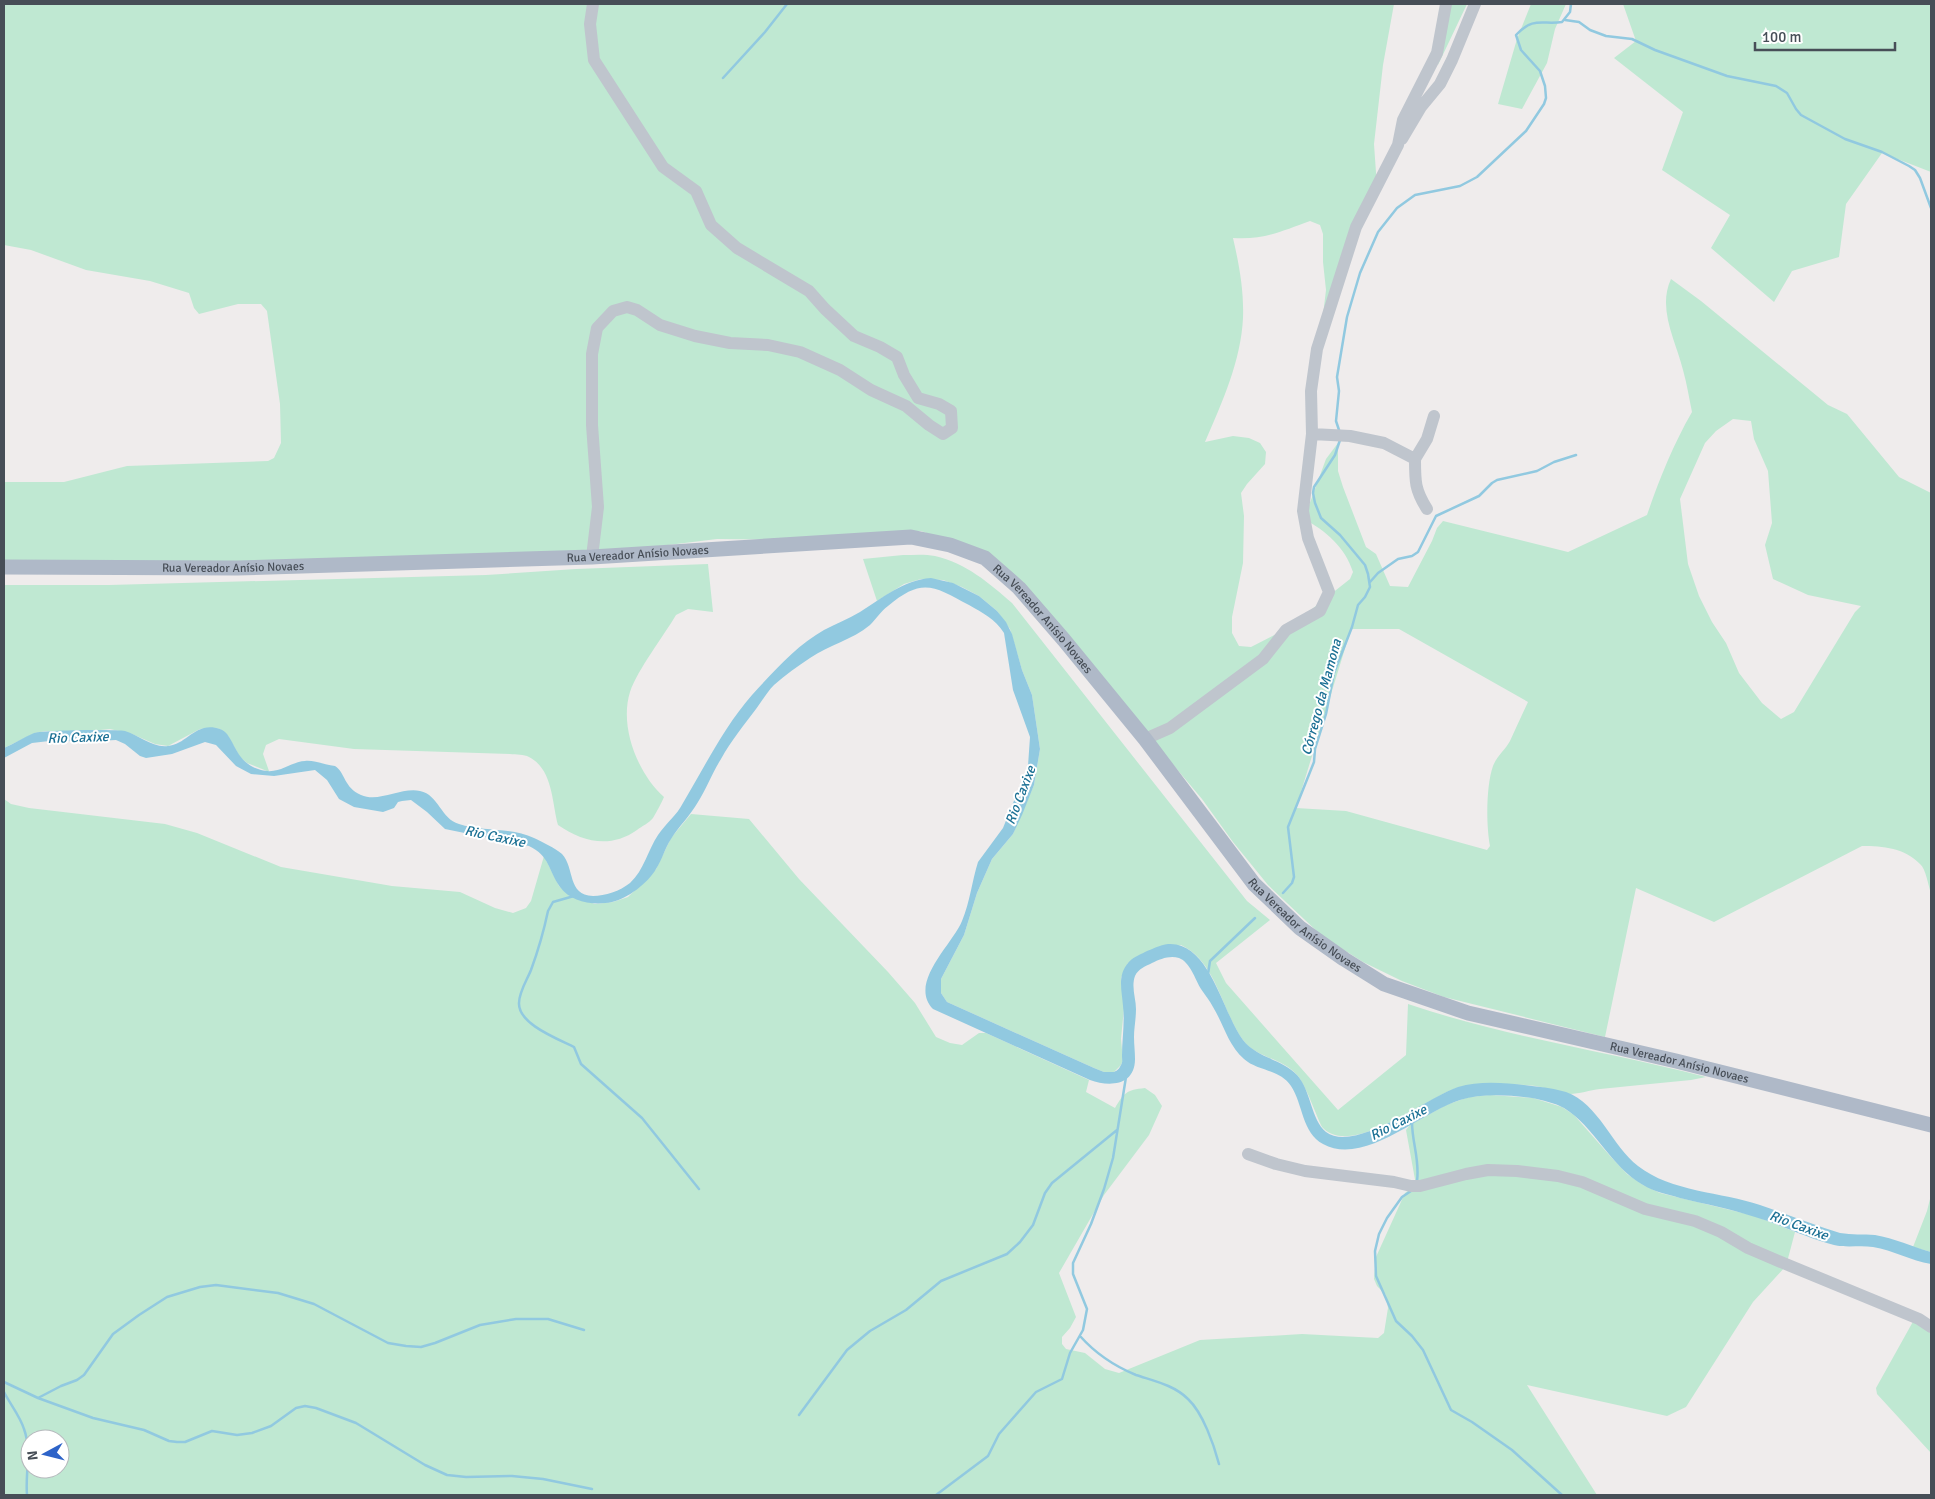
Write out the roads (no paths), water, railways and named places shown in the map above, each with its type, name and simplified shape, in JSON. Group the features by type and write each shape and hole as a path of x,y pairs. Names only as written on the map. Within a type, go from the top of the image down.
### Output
{"main road":[{"name":"Rua Vereador Anísio Novaes","path":"4,567 237,568 592,557 911,537 950,545 985,558 1019,588 1145,739 1254,884 1300,928 1384,984 1468,1013 1676,1061 1931,1126"}],"street":[{"path":"592,557 598,507 592,424 592,354 598,328 613,312 627,307 637,310 660,325 695,336 730,343 768,345 800,352 840,370 871,390 906,406 943,434 952,428 951,411 939,404 918,398 904,375 897,357 880,347 854,336 825,310 810,291 737,248 711,225 696,191 663,167 594,60 590,24 593,4"},
{"path":"1398,145 1402,120 1437,53 1446,4"},
{"path":"1145,739 1170,728 1263,658 1286,630 1320,611 1329,592 1308,538 1303,511 1312,434 1311,391 1317,348 1356,227 1398,145 1421,107 1440,84 1475,4"},
{"path":"1427,509 1418,496 1415,481 1415,460 1427,439 1434,416"},
{"path":"1312,434 1350,436 1384,443 1415,460"},
{"path":"1248,1154 1304,1171 1394,1182 1411,1186 1420,1186 1488,1170 1558,1176 1582,1182 1645,1209 1695,1221 1721,1232 1755,1251 1920,1319 1931,1327"}],"water":[{"name":"Rio Caxixe","path":"931,578 953,583 979,596 997,611 1006,622 1012,634 1022,670 1032,695 1040,749 1034,785 1022,815 1013,834 992,859 977,893 964,935 941,979 941,993 947,1002 1094,1068 1104,1072 1114,1072 1119,1068 1122,1061 1124,1018 1122,973 1128,963 1134,958 1156,947 1168,944 1182,946 1195,954 1205,966 1243,1040 1255,1051 1284,1065 1302,1081 1317,1120 1326,1132 1339,1137 1355,1136 1373,1130 1392,1122 1445,1093 1467,1085 1504,1083 1558,1090 1578,1098 1588,1106 1629,1158 1651,1175 1681,1186 1760,1205 1840,1233 1875,1235 1896,1240 1931,1252 1931,1264 1873,1247 1834,1245 1746,1214 1661,1193 1643,1185 1621,1168 1575,1116 1557,1105 1532,1098 1496,1095 1477,1096 1445,1106 1392,1135 1356,1149 1339,1149 1323,1144 1316,1139 1307,1126 1291,1086 1281,1076 1249,1063 1234,1048 1217,1014 1189,967 1183,960 1176,957 1158,960 1142,968 1135,976 1133,984 1136,1009 1134,1068 1131,1075 1126,1079 1113,1084 1090,1080 933,1009 927,999 926,988 929,976 934,964 962,921 978,862 1003,828 1028,766 1030,737 1013,690 1004,633 993,620 984,614 937,589 919,588 910,591 885,608 863,630 817,653 774,685 729,746 692,812 671,839 652,874 643,885 630,894 612,902 583,902 570,896 560,887 541,854 529,846 445,829 411,800 398,802 394,808 383,812 354,807 339,799 327,780 315,770 274,776 251,774 236,766 216,745 205,742 172,754 146,758 116,740 77,742 58,740 32,743 4,758 4,748 34,733 40,732 80,730 125,731 156,745 168,746 181,742 204,728 220,729 229,737 245,761 261,770 279,770 305,761 335,766 351,788 361,795 375,797 405,791 420,791 432,797 448,817 459,824 516,832 534,838 562,854 569,866 575,886 579,891 593,896 602,895 622,888 635,878 658,835 681,807 732,720 768,677 814,636 860,612 902,586 921,579"}],"waterway":[{"path":"723,78 765,32 787,4"},
{"name":"Córrego da Mamona","path":"1339,430 1336,421 1339,391 1337,377 1347,317 1360,273 1378,232 1397,208 1415,195 1460,186 1477,177 1526,131 1544,104 1546,98 1545,86 1540,71 1521,50 1516,35 1533,23 1562,22 1570,12 1571,4"},
{"path":"1565,20 1579,22 1590,30 1606,36 1632,39 1655,50 1727,76 1776,86 1787,93 1801,115 1845,139 1882,152 1915,170 1920,178 1931,208"},
{"name":"Córrego da Mamona","path":"1283,893 1292,883 1294,877 1288,827 1314,762 1315,749 1326,714 1334,673 1352,627 1358,605 1370,587 1365,565 1340,535 1321,518 1315,503 1314,487 1335,455 1340,440"},
{"path":"1370,582 1378,573 1398,559 1412,556 1418,552 1436,516 1479,496 1497,480 1537,471 1554,462 1576,455"},
{"path":"574,896 553,902 548,911 536,955 520,995 520,1011 525,1018 540,1030 574,1047 581,1064 642,1118 699,1189"},
{"name":"Córrego da Mamona","path":"1208,974 1210,961 1255,918"},
{"path":"936,1495 988,1456 999,1434 1036,1392 1062,1379 1070,1353 1083,1330 1087,1309 1073,1274 1073,1263 1091,1224 1113,1158 1126,1077"},
{"name":"Rio Caxixe","path":"1412,1122 1418,1173 1417,1181"},
{"path":"799,1415 847,1350 870,1331 906,1310 941,1281 1007,1254 1020,1242 1033,1225 1045,1193 1052,1183 1117,1130"},
{"path":"1411,1191 1402,1197 1387,1218 1379,1234 1375,1251 1376,1276 1396,1321 1423,1350 1451,1410 1512,1450 1562,1495"},
{"path":"38,1398 84,1375 113,1334 167,1297 200,1287 216,1285 278,1293 314,1304 388,1343 406,1346 421,1347 480,1325 516,1319 548,1319 584,1330"},
{"path":"1080,1336 1099,1354 1120,1368 1170,1387 1188,1399 1203,1421 1219,1464"},
{"path":"4,1382 38,1398 93,1418 144,1430 169,1441 177,1442 185,1442 212,1431 237,1435 252,1433 271,1426 296,1408 305,1406 316,1408 356,1423 425,1465 447,1475 466,1477 512,1476 543,1479 592,1489"},
{"path":"4,1392 20,1419 26,1437 28,1446 27,1495"}]}
